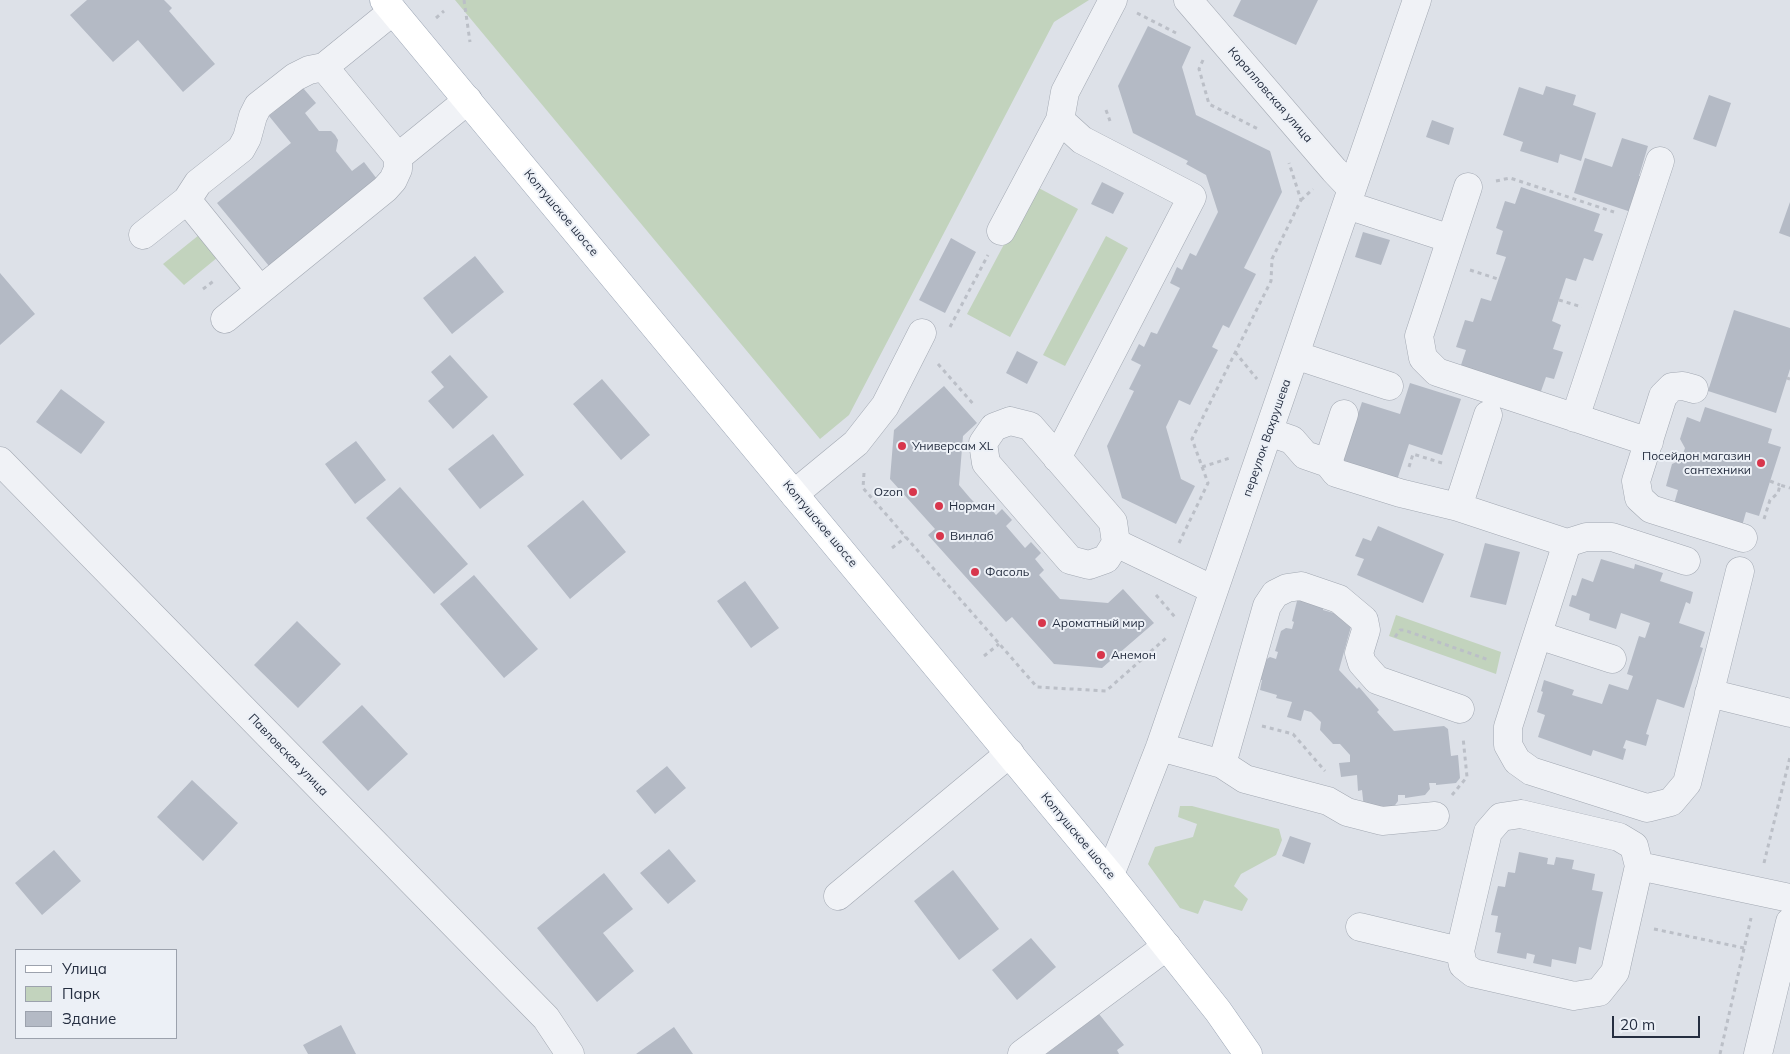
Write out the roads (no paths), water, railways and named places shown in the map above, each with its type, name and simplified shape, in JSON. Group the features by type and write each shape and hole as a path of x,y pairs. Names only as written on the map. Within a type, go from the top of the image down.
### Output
{"main road":[{"name":"Колтушское шоссе","path":"389,6 1110,875 1218,1011 1248,1054"}],"street":[{"path":"1001,231 1052,109 1065,92 1113,0"},
{"name":"Коралловская улица","path":"1188,0 1334,170 1350,197"},
{"name":"переулок Вахрушева","path":"1110,875 1160,747 1417,0"},
{"path":"143,236 187,200 198,183 240,149 247,138 258,106 295,77 309,70 324,67 389,6"},
{"path":"225,318 394,180 398,169 398,157 324,67"},
{"path":"398,157 468,100"},
{"path":"1052,109 1082,140 1192,197 1057,458"},
{"path":"1575,418 1660,161"},
{"path":"1468,186 1419,336 1423,358 1437,372 1649,442"},
{"path":"1350,197 1451,239"},
{"path":"187,200 260,290"},
{"path":"794,494 856,442 885,406 934,334"},
{"path":"1295,355 1389,386"},
{"path":"1694,389 1683,386 1672,387 1663,396 1636,481 1639,498 1651,509 1743,538"},
{"path":"1328,463 1344,414"},
{"path":"1458,507 1488,415"},
{"path":"1010,421 1030,426 1057,458 1113,522 1116,543 1106,559 1089,565 1070,560 986,463 983,443 994,427 1010,421"},
{"path":"1269,432 1292,440 1305,455 1328,463 1336,473 1400,493 1458,507 1567,542 1586,537 1612,537 1686,561"},
{"name":"Павловская улица","path":"0,461 546,1018 570,1054"},
{"path":"1567,542 1508,727 1508,745 1516,761 1532,771 1646,808 1671,802 1687,783 1740,571"},
{"path":"1116,543 1214,590"},
{"path":"1222,764 1267,606 1275,594 1287,588 1301,586 1339,600 1364,620 1366,630 1359,653 1362,663 1377,680 1460,709"},
{"path":"1538,635 1612,659"},
{"path":"1710,693 1790,713"},
{"path":"1160,747 1222,764 1245,779 1328,801 1347,812 1382,821 1435,816"},
{"path":"838,896 1010,753"},
{"path":"1521,814 1619,837 1634,846 1639,866 1615,972 1599,992 1574,996 1473,973 1463,965 1460,951 1488,832 1501,817 1521,814"},
{"path":"1639,866 1790,898"},
{"path":"1758,1054 1780,1010 1790,922"},
{"path":"1360,927 1460,951"},
{"path":"1022,1054 1167,946"}],"place":[{"name":"Универсам XL","path":"902,446"},
{"name":"Посейдон магазин сантехники","path":"1761,463"},
{"name":"Ozon","path":"913,492"},
{"name":"Норман","path":"939,506"},
{"name":"Винлаб","path":"940,536"},
{"name":"Фасоль","path":"975,572"},
{"name":"Ароматный мир","path":"1042,623"},
{"name":"Анемон","path":"1101,655"}]}
